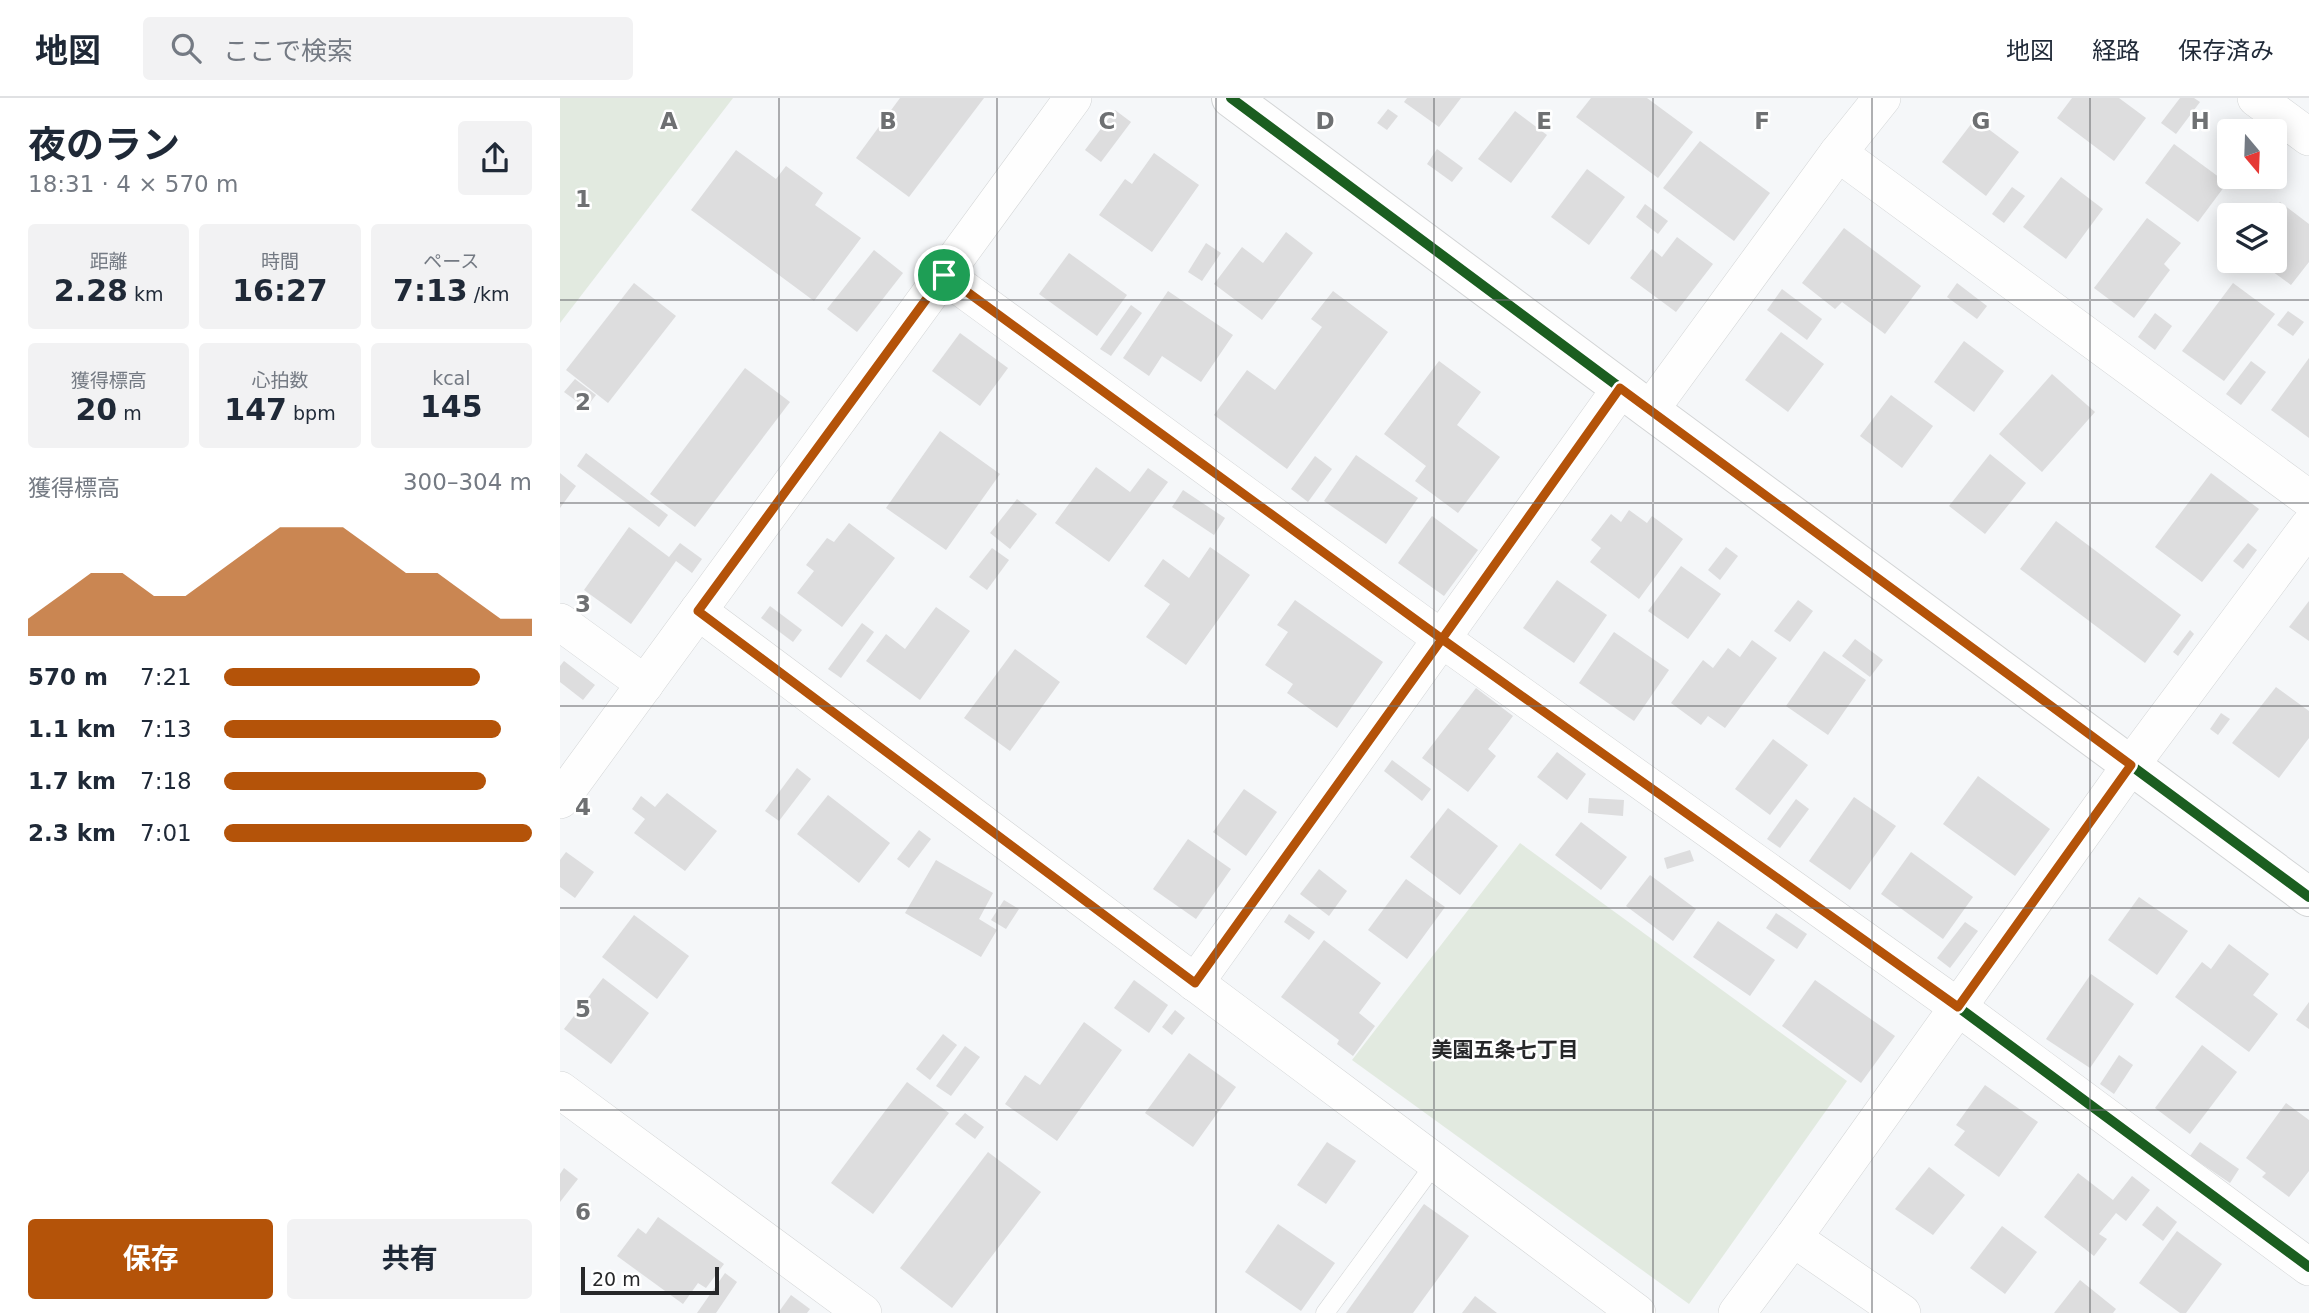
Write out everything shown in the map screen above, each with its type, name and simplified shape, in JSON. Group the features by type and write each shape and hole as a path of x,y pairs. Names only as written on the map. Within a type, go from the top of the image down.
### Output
{"street":[{"path":"560,800 1073,98"},
{"path":"1231,98 2309,897"},
{"path":"1195,983 1442,639 1882,98"},
{"path":"2256,98 2309,137"},
{"path":"1838,153 2309,499"},
{"path":"944,275 1442,639 1958,1007 2309,1267"},
{"path":"1737,1313 2131,765 2309,526"},
{"path":"698,611 1637,1313"},
{"path":"560,622 645,684"},
{"path":"560,1090 863,1313"},
{"path":"1793,1238 1902,1313"}],"lane":[{"path":"1325,1313 1436,1162"}],"shaded area":[{"path":"560,98 733,98 560,323"},
{"path":"1520,843 1847,1081 1689,1304 1352,1060"}],"building":[{"path":"900,98 984,98 909,197 856,158"},
{"path":"1407,98 1461,98 1439,127 1404,102"},
{"path":"1591,98 1647,98 1693,132 1658,178 1576,117"},
{"path":"2072,98 2119,98 2146,118 2114,161 2057,118"},
{"path":"2180,98 2194,98 2200,102 2176,134 2161,123"},
{"path":"1388,109 1398,116 1387,130 1377,123"},
{"path":"1115,110 1131,122 1101,162 1085,150"},
{"path":"1515,111 1547,135 1511,183 1478,159"},
{"path":"1975,119 2019,152 1986,196 1942,162"},
{"path":"1700,141 1770,193 1734,241 1663,188"},
{"path":"2174,144 2217,176 2217,189 2223,189 2198,222 2145,183"},
{"path":"1437,149 1463,168 1452,182 1427,164"},
{"path":"736,150 776,179 786,166 823,193 815,205 861,238 814,301 691,210"},
{"path":"1154,153 1199,185 1152,252 1099,215 1125,179 1132,184"},
{"path":"1587,169 1625,197 1589,245 1551,217"},
{"path":"2061,177 2103,209 2066,259 2023,227"},
{"path":"2012,187 2025,196 2004,223 1992,214"},
{"path":"1645,204 1668,221 1658,234 1636,217"},
{"path":"2287,207 2309,224 2309,262 2291,285 2274,273 2287,273"},
{"path":"2147,218 2181,243 2164,264 2170,270 2134,318 2094,288"},
{"path":"1844,228 1921,286 1885,334 1842,302 1835,309 1802,283"},
{"path":"1286,232 1313,253 1262,320 1214,284 1242,247 1263,263"},
{"path":"1677,237 1713,264 1676,312 1630,278 1652,249 1662,257"},
{"path":"1206,243 1221,253 1202,281 1188,272"},
{"path":"874,250 903,273 857,332 827,309"},
{"path":"1069,253 1127,295 1097,336 1039,294"},
{"path":"634,283 676,316 608,403 566,370"},
{"path":"1957,283 1987,306 1977,319 1947,297"},
{"path":"2233,283 2275,314 2224,381 2182,351"},
{"path":"1782,289 1822,319 1807,340 1767,310"},
{"path":"1168,291 1233,335 1201,382 1162,356 1149,376 1123,358"},
{"path":"1333,291 1388,332 1287,469 1214,415 1247,370 1275,390 1322,327 1311,319"},
{"path":"1131,305 1142,313 1111,356 1100,349"},
{"path":"2288,311 2304,322 2293,336 2277,325"},
{"path":"2155,313 2172,326 2155,350 2138,337"},
{"path":"1781,332 1824,364 1788,412 1745,380"},
{"path":"960,333 1008,368 980,406 932,371"},
{"path":"1964,341 2004,371 1974,412 1934,382"},
{"path":"2309,358 2309,438 2271,410"},
{"path":"1439,361 1481,392 1457,425 1500,457 1458,513 1415,481 1426,466 1384,434"},
{"path":"2251,361 2266,372 2241,405 2226,394"},
{"path":"745,368 790,402 695,527 650,494"},
{"path":"2052,374 2095,412 2042,472 1999,434"},
{"path":"575,379 596,395 586,408 564,392"},
{"path":"1891,395 1933,426 1902,468 1860,436"},
{"path":"940,431 1000,474 946,550 886,508"},
{"path":"586,453 668,515 659,527 577,466"},
{"path":"1990,454 2026,483 1985,534 1949,506"},
{"path":"1356,455 1418,498 1386,544 1324,501"},
{"path":"1315,456 1332,469 1308,502 1291,489"},
{"path":"1096,467 1130,492 1148,468 1168,482 1109,562 1055,523"},
{"path":"560,473 576,486 560,508"},
{"path":"2211,473 2259,509 2202,582 2155,547"},
{"path":"1183,490 1225,518 1214,535 1172,507"},
{"path":"1017,499 1037,514 1010,549 990,533"},
{"path":"1629,510 1647,523 1652,516 1683,539 1639,599 1590,562 1601,548 1591,540 1611,514 1621,522"},
{"path":"1432,516 1478,550 1444,596 1398,563"},
{"path":"2056,521 2181,615 2145,663 2020,569"},
{"path":"849,523 895,558 842,627 797,593 814,571 806,565 827,538 834,542"},
{"path":"629,527 669,557 680,543 702,559 692,573 676,561 631,624 584,590"},
{"path":"2248,543 2257,550 2243,569 2233,561"},
{"path":"1210,547 1250,575 1186,665 1146,637 1170,604 1144,586 1163,559 1189,578"},
{"path":"1726,547 1738,556 1720,580 1708,570"},
{"path":"992,548 1009,560 987,590 969,577"},
{"path":"1681,566 1721,594 1688,639 1648,611"},
{"path":"1557,580 1607,615 1574,663 1523,628"},
{"path":"1295,600 1383,662 1337,728 1287,693 1293,684 1265,665 1288,632 1277,625"},
{"path":"1798,600 1813,611 1790,642 1774,631"},
{"path":"2309,601 2309,641 2289,627"},
{"path":"770,606 802,630 793,642 761,618"},
{"path":"936,607 970,631 920,700 866,661 886,634 905,649"},
{"path":"862,623 874,632 841,678 828,669"},
{"path":"2190,630 2194,634 2178,656 2173,652"},
{"path":"1614,632 1669,670 1634,721 1579,683"},
{"path":"1855,639 1883,660 1870,677 1842,656"},
{"path":"1752,640 1777,658 1725,728 1708,716 1701,725 1671,703 1703,660 1713,668 1728,648 1740,657"},
{"path":"1015,649 1060,682 1010,751 964,718"},
{"path":"1824,651 1866,680 1828,735 1786,706"},
{"path":"564,661 595,685 583,700 560,682 560,666"},
{"path":"2276,687 2309,711 2309,738 2279,778 2232,743"},
{"path":"1476,688 1513,716 1488,749 1496,756 1468,792 1422,758"},
{"path":"2221,713 2230,719 2218,735 2210,729"},
{"path":"1773,739 1808,765 1770,815 1735,789"},
{"path":"1557,752 1586,774 1567,800 1537,777"},
{"path":"1392,760 1431,789 1422,801 1384,771"},
{"path":"797,768 811,779 779,821 765,811"},
{"path":"1978,776 2050,829 2015,876 1943,824"},
{"path":"1244,789 1277,812 1246,856 1213,832"},
{"path":"667,793 717,831 685,871 634,833 645,819 632,809 641,796 655,807"},
{"path":"828,795 890,843 859,883 797,834"},
{"path":"1854,797 1896,826 1850,890 1809,861"},
{"path":"1589,798 1624,800 1623,816 1588,813"},
{"path":"1796,799 1809,809 1780,848 1767,839"},
{"path":"1448,808 1498,846 1460,895 1410,857"},
{"path":"1581,822 1627,857 1601,890 1555,855"},
{"path":"919,830 931,839 909,868 897,859"},
{"path":"1188,839 1231,869 1196,919 1153,889"},
{"path":"1690,850 1694,861 1667,869 1664,858"},
{"path":"566,852 594,872 575,898 560,887 560,860"},
{"path":"1911,852 1973,897 1943,939 1881,894"},
{"path":"936,860 993,893 979,919 997,930 981,957 905,913"},
{"path":"1319,869 1347,891 1329,916 1300,894"},
{"path":"1650,875 1696,909 1673,941 1626,906"},
{"path":"1406,879 1445,907 1407,959 1368,930"},
{"path":"2139,897 2188,931 2157,975 2108,940"},
{"path":"1004,900 1019,909 1006,929 991,920"},
{"path":"1776,913 1807,934 1797,949 1766,928"},
{"path":"1289,914 1315,932 1309,940 1284,922"},
{"path":"634,915 689,956 657,999 602,957"},
{"path":"1718,921 1775,960 1750,996 1693,957"},
{"path":"1965,922 1978,931 1950,968 1937,958"},
{"path":"1324,940 1381,983 1359,1013 1375,1026 1353,1056 1337,1044 1339,1040 1281,997"},
{"path":"2229,944 2269,974 2253,995 2278,1014 2249,1052 2175,997 2202,962 2211,969"},
{"path":"2091,974 2134,1004 2090,1068 2046,1039"},
{"path":"603,978 649,1013 611,1064 564,1029"},
{"path":"1134,980 1168,1005 1149,1033 1114,1008"},
{"path":"1815,980 1895,1036 1861,1083 1782,1026"},
{"path":"2309,1002 2309,1029 2296,1020"},
{"path":"1175,1010 1185,1018 1172,1035 1162,1027"},
{"path":"1084,1022 1122,1050 1057,1141 1005,1104 1025,1075 1040,1085"},
{"path":"943,1034 957,1045 930,1080 916,1069"},
{"path":"2202,1045 2237,1072 2190,1134 2155,1108"},
{"path":"965,1046 980,1057 951,1096 936,1086"},
{"path":"1189,1053 1236,1087 1193,1147 1145,1113"},
{"path":"2119,1055 2133,1065 2114,1094 2100,1084"},
{"path":"907,1082 949,1113 873,1214 831,1183"},
{"path":"1985,1085 2038,1122 1999,1177 1954,1145 1965,1131 1956,1125"},
{"path":"2286,1103 2309,1120 2309,1171 2289,1197 2262,1177 2266,1173 2246,1158"},
{"path":"965,1113 984,1127 975,1139 955,1124"},
{"path":"1327,1142 1356,1161 1326,1204 1297,1185"},
{"path":"2200,1142 2239,1169 2230,1183 2190,1156"},
{"path":"988,1152 1041,1192 952,1308 900,1268"},
{"path":"1929,1167 1965,1195 1933,1235 1895,1209"},
{"path":"564,1168 578,1179 560,1202 560,1174"},
{"path":"2078,1173 2113,1200 2132,1176 2150,1190 2126,1221 2116,1213 2099,1234 2107,1239 2094,1256 2044,1217"},
{"path":"1424,1204 1469,1236 1413,1313 1346,1313"},
{"path":"2157,1206 2177,1222 2163,1241 2142,1225"},
{"path":"658,1217 724,1264 706,1288 698,1283 683,1304 617,1256 638,1228 646,1234"},
{"path":"1278,1224 1335,1263 1301,1311 1245,1272"},
{"path":"2002,1226 2037,1252 2005,1294 1970,1268"},
{"path":"2177,1231 2222,1264 2186,1313 2180,1313 2139,1283"},
{"path":"725,1273 737,1282 716,1313 697,1313"},
{"path":"2080,1280 2116,1309 2113,1313 2054,1313"},
{"path":"791,1295 810,1309 807,1313 778,1313"},
{"path":"1475,1296 1497,1313 1462,1313"}],"cycle path":[{"path":"1231,98 2309,897"},
{"path":"944,275 1442,639 1958,1007 2309,1267"}],"district":[{"name":"美園五条七丁目","path":"1505,1050"}],"route":[{"path":"944,275 698,611 1195,983 1442,639 1958,1007 2131,765 1620,388 1442,639 944,275"}]}
